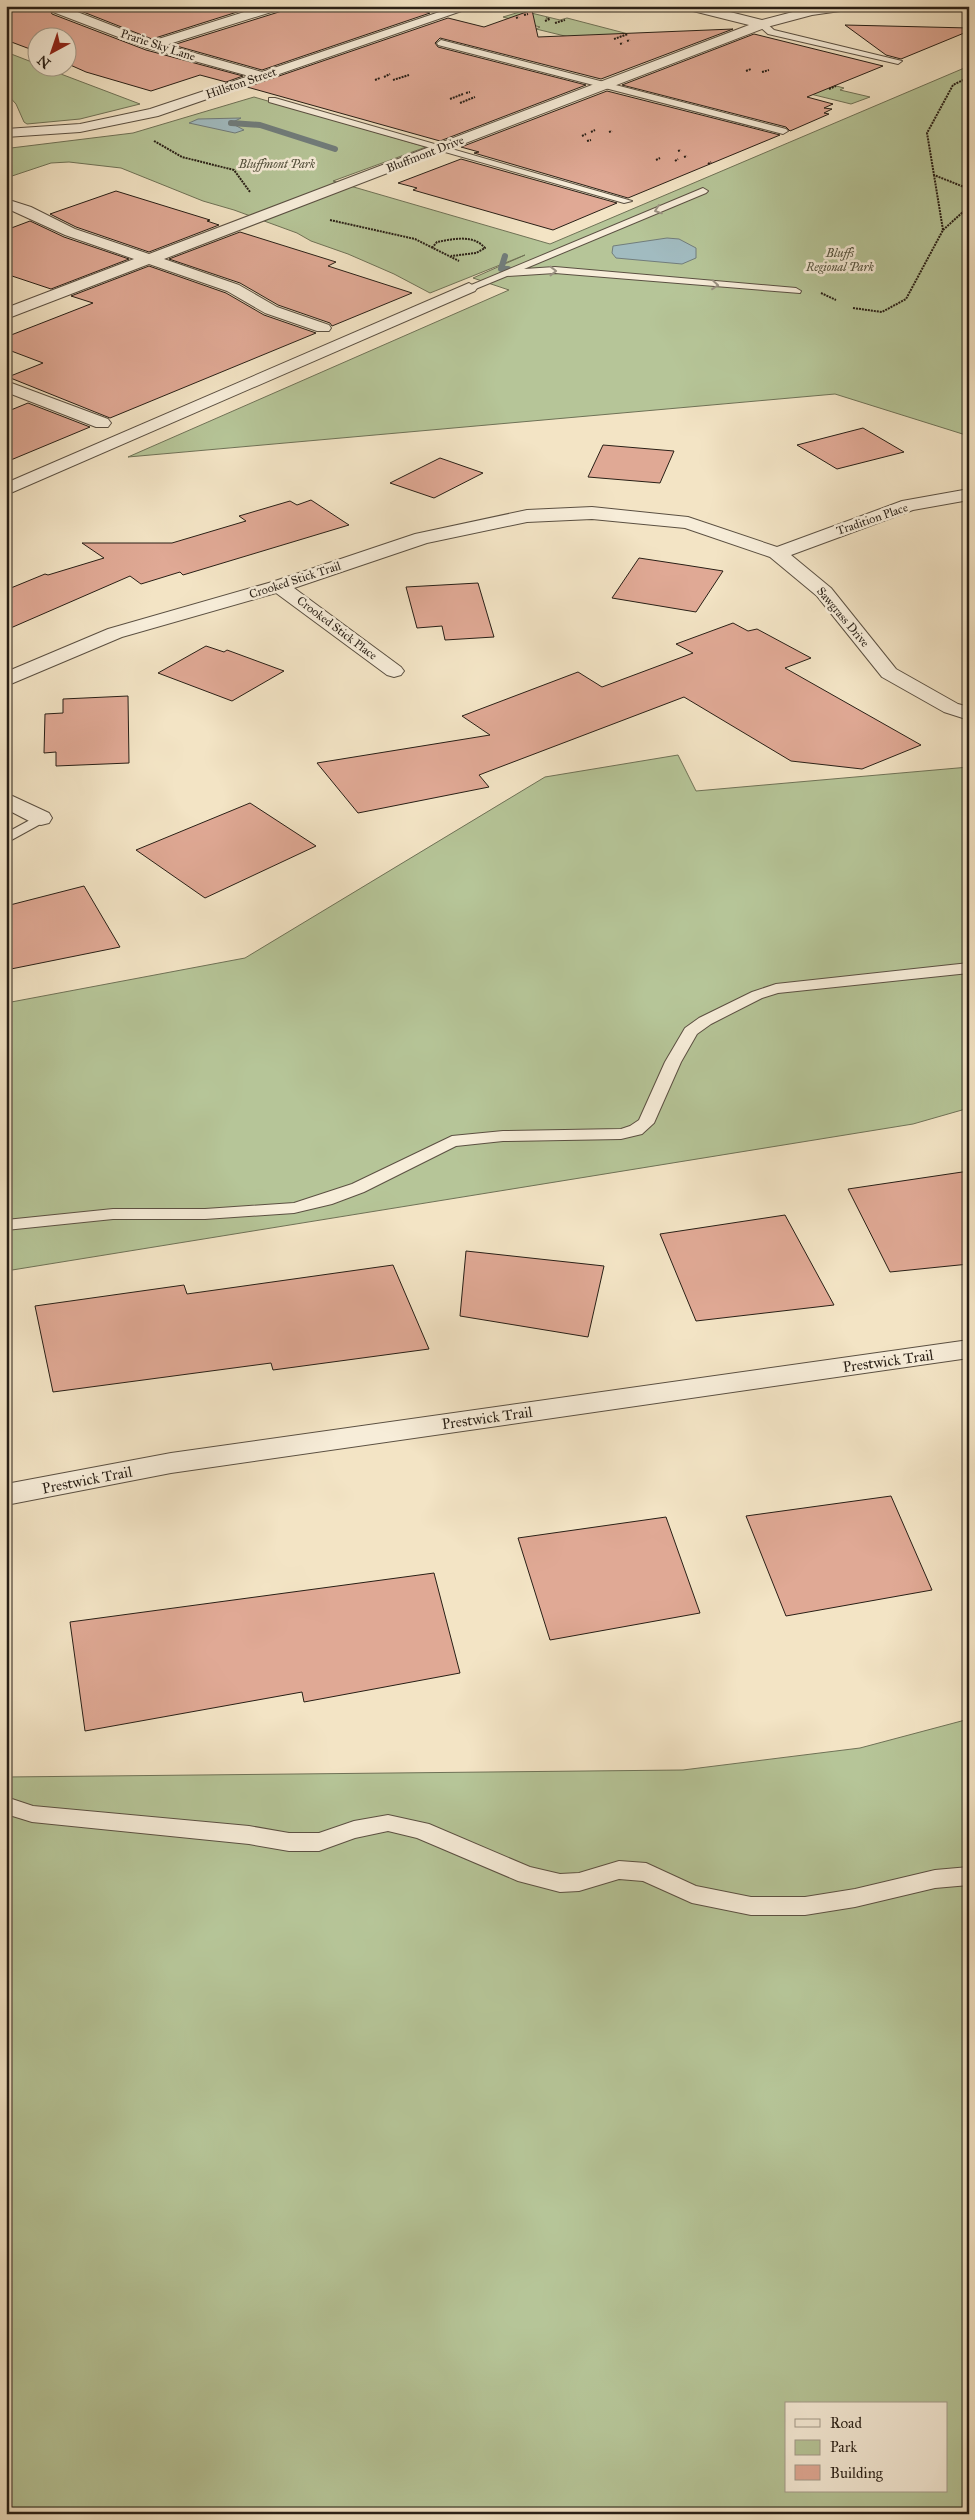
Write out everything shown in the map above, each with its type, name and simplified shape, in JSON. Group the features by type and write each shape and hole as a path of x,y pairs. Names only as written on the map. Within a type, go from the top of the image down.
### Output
{"street":[{"name":"Prarie Sky Lane","path":"56,6 57,9 152,45 263,76"},
{"path":"152,45 277,6"},
{"name":"Hillston Street","path":"6,133 80,128 153,113 470,6"},
{"path":"688,6 762,24"},
{"name":"Bluffmont Drive","path":"6,314 762,24 802,13 847,6"},
{"path":"6,203 26,210 70,232 234,288 271,310 323,328"},
{"path":"6,490 469,288"},
{"path":"6,301 25,307"},
{"path":"6,386 102,423"},
{"name":"Tradition Place","path":"777,553 909,505 969,494"},
{"name":"Sawgrass Drive","path":"592,513 688,523 777,553 824,592 889,673 951,708 969,714"},
{"name":"Crooked Stick Trail","path":"6,680 115,633 279,586 422,538 527,516 592,513"},
{"name":"Crooked Stick Place","path":"279,586 394,671"},
{"path":"6,800 41,818"},
{"name":"Prestwick Trail","path":"6,1495 171,1463 969,1349"}],"lane":[{"path":"762,24 771,32 898,61"},
{"path":"440,43 783,131"},
{"path":"272,100 627,201"},
{"path":"469,288 703,191"},
{"path":"504,274 554,270 796,291"},
{"path":"6,839 41,818"},
{"path":"6,1225 114,1214 205,1214 294,1208 326,1200 358,1188 452,1141 503,1136 621,1134 636,1130 646,1123 673,1062 690,1031 705,1020 757,995 776,989 969,968"},
{"path":"6,1805 32,1814 250,1835 289,1842 319,1842 354,1830 388,1823 421,1830 526,1875 560,1883 579,1882 619,1870 646,1872 692,1894 751,1906 805,1906 855,1898 935,1879 969,1876"}],"path":[{"path":"524,15 528,14"},
{"path":"555,23 566,20"},
{"path":"614,40 628,34"},
{"path":"746,71 751,68"},
{"path":"762,72 769,70"},
{"path":"384,77 390,74"},
{"path":"393,80 409,75"},
{"path":"943,230 927,133 953,85 969,77"},
{"path":"375,80 380,78"},
{"path":"829,89 836,86"},
{"path":"466,93 470,92"},
{"path":"450,99 463,94"},
{"path":"460,103 475,97"},
{"path":"591,132 595,130"},
{"path":"582,136 586,134"},
{"path":"656,160 660,158"},
{"path":"934,175 969,190"},
{"path":"853,308 882,312 906,299 943,230 964,211 969,210"},
{"path":"432,248 437,242 462,238 480,242 484,248 476,254 449,256"}],"green space":[{"path":"523,11 560,20 567,18 636,36 602,45 536,29 540,27 503,17"},
{"path":"6,52 28,61 28,78 71,78 140,104 80,119 27,124 24,122 16,104 6,93"},
{"path":"969,66 969,436 835,394 128,457 509,290 473,278 525,255 430,293 394,274 348,254 311,241 297,233 203,201 121,168 69,162 51,163 6,178 6,152 11,148 133,133 254,97 426,147 333,181 550,244"},
{"path":"766,68 844,88 840,90 870,97 851,104 778,86"},
{"path":"678,755 696,791 969,767 969,1108 913,1124 6,1271 6,1003 245,958 545,777"},
{"path":"969,1719 969,2514 6,2514 6,1777 683,1770 860,1748"}],"water":[{"path":"241,118 231,123 244,130 235,133 189,123 198,119"},
{"path":"667,238 679,239 696,248 696,258 682,264 616,258 612,253 613,246"}],"building":[{"path":"6,6 48,6 52,14 146,50 243,76 226,82 200,75 151,91 78,68 78,28 28,28 28,48 6,40"},
{"path":"68,6 256,6 152,39"},
{"path":"285,6 403,6 430,13 262,70 173,45 282,11"},
{"path":"532,10 538,37 733,29 601,79 440,38 435,43 438,47 586,85 440,141 247,87 448,18 484,27"},
{"path":"845,25 969,28 969,31 901,59 886,55"},
{"path":"754,34 883,66 807,97 833,104 824,108 832,109 824,113 829,114 790,131 786,127 622,85"},
{"path":"607,91 780,135 628,198 474,153 479,152 461,147"},
{"path":"461,159 617,203 553,230 413,190 417,188 398,183"},
{"path":"116,191 210,220 207,221 219,225 149,252 76,227 50,214"},
{"path":"30,221 64,237 129,259 51,289 6,274 6,230"},
{"path":"240,232 336,262 328,266 412,293 332,326 330,323 278,305 240,283 169,259"},
{"path":"149,266 226,293 264,315 316,333 110,418 8,377 43,363 6,349 6,337 93,303 71,296"},
{"path":"28,403 90,427 6,462 6,412"},
{"path":"863,428 904,452 837,469 797,445"},
{"path":"603,445 674,451 660,483 588,477"},
{"path":"440,458 483,473 434,498 390,483"},
{"path":"311,500 349,525 183,575 180,572 141,584 130,576 6,630 6,590 45,574 48,575 104,558 82,543 172,543 246,521 239,516 290,501 297,505"},
{"path":"639,558 723,571 696,612 612,598"},
{"path":"478,583 494,637 445,640 442,626 417,628 406,587"},
{"path":"733,623 748,631 757,629 811,658 785,668 921,745 862,769 791,761 684,697 479,775 489,787 358,813 317,763 490,735 462,716 578,672 602,687 693,653 676,644"},
{"path":"206,646 224,652 227,650 284,671 232,701 158,673"},
{"path":"128,696 129,763 56,766 56,752 44,753 45,714 63,713 63,699"},
{"path":"250,803 316,846 205,898 136,850"},
{"path":"84,886 120,947 6,970 6,906"},
{"path":"969,1171 969,1264 890,1272 848,1189"},
{"path":"785,1215 834,1305 696,1321 660,1234"},
{"path":"466,1251 604,1266 588,1337 460,1316"},
{"path":"393,1265 429,1349 273,1370 271,1363 53,1392 35,1306 184,1285 187,1294"},
{"path":"891,1496 932,1590 786,1616 746,1516"},
{"path":"666,1517 700,1613 550,1640 518,1538"},
{"path":"434,1573 460,1673 304,1702 302,1692 85,1731 70,1622"}],"waterway":[{"path":"231,123 260,125 335,149"},
{"path":"505,256 501,269 508,269"}],"park label":[{"name":"Bluffmont Park","path":"277,164"},
{"name":"Bluffs Regional Park","path":"840,260"}]}
